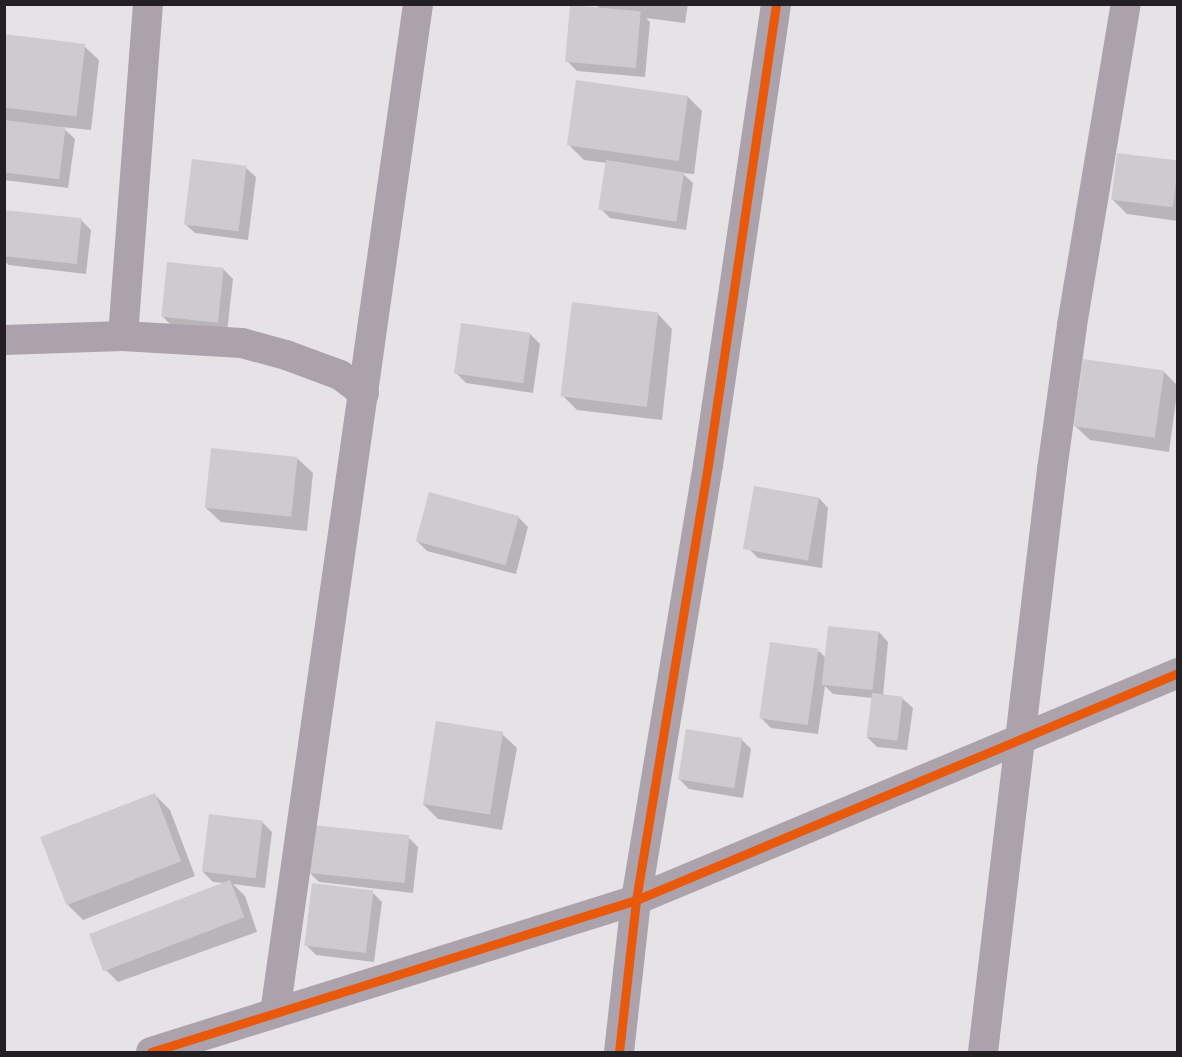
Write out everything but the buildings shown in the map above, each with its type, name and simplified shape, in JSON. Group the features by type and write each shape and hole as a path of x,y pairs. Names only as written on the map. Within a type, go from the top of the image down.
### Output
{"street":[{"path":"123,336 148,4"},
{"path":"275,1013 418,4"},
{"path":"619,1053 636,900 708,465 776,4"},
{"path":"983,1053 1022,739 1052,470 1072,325 1126,4"},
{"path":"4,340 123,336 242,343 286,355 340,375 364,393"},
{"path":"151,1053 636,900 1178,673"}],"cycle path":[{"path":"619,1052 636,900 708,465 776,4"},
{"path":"151,1052 636,900 1178,673"}]}
